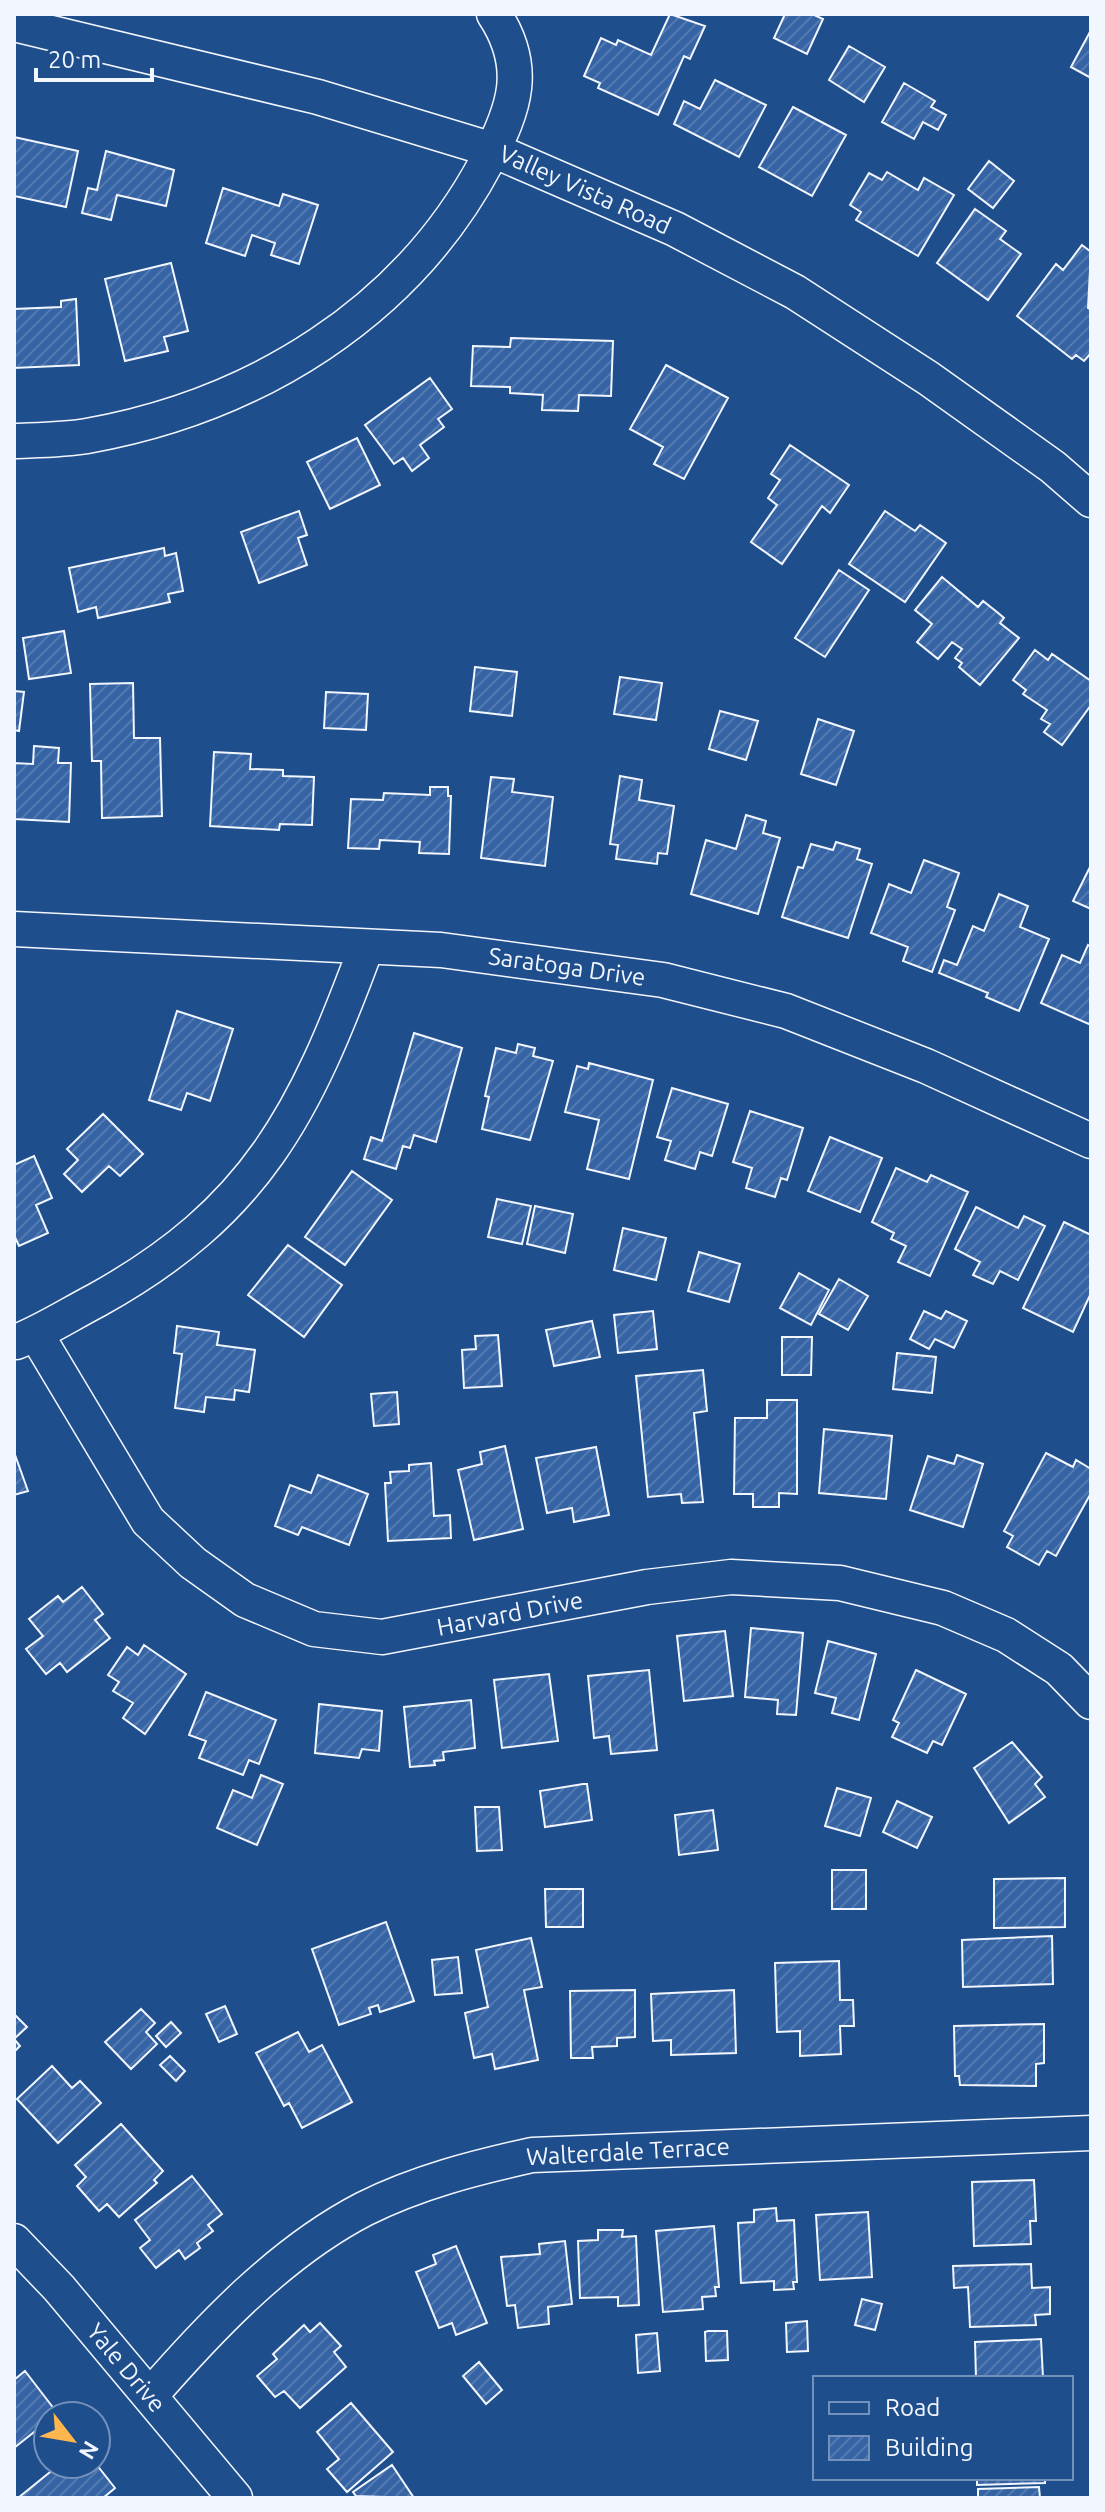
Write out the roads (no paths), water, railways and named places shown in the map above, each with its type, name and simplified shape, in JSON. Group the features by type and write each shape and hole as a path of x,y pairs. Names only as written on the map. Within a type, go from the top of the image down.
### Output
{"street":[{"path":"14,441 86,436 169,416 259,381 298,361 377,303 417,263 466,202 493,150 514,97 517,70 508,35 494,14"},
{"name":"Valley Vista Road","path":"14,24 318,97 493,150 675,229 795,292 928,378 1053,467 1091,500"},
{"name":"Saratoga Drive","path":"14,929 441,950 663,980 786,1011 926,1066 1091,1141"},
{"path":"25,1338 148,1271 192,1238 249,1182 291,1121 335,1033 366,948"},
{"name":"Harvard Drive","path":"25,1338 148,1521 193,1563 245,1600 314,1629 382,1637 661,1586 731,1577 827,1582 943,1608 1006,1635 1059,1669 1091,1702"},
{"name":"Walterdale Terrace","path":"150,2396 217,2323 281,2265 318,2238 363,2210 466,2169 532,2155 1091,2133"},
{"name":"Yale Drive","path":"14,2241 59,2288 235,2498"}]}
